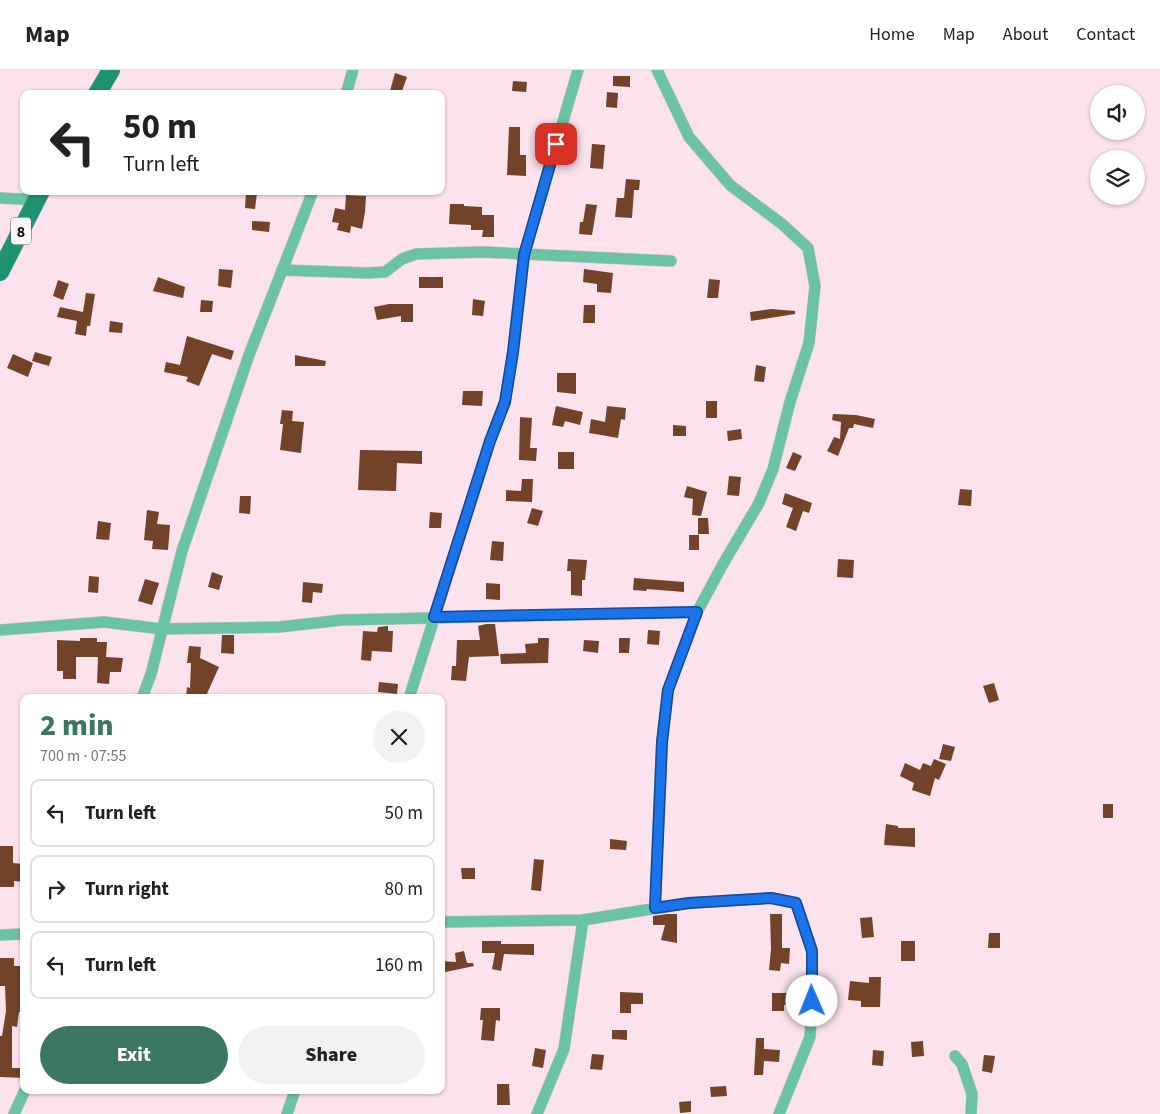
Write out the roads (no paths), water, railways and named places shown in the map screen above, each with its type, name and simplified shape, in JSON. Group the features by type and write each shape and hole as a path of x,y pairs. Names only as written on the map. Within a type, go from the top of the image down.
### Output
{"main road":[{"path":"99,90 111,70"},
{"name":"8","path":"0,272 39,196"}],"street":[{"path":"347,90 353,70"},
{"path":"411,694 490,441 505,402 513,352 524,255 578,70"},
{"path":"655,908 662,742 668,690 697,612 759,503 773,469 790,402 808,343 815,286 808,248 782,224 730,185 689,137 657,70"},
{"path":"144,694 151,674 182,551 248,355 311,195"},
{"path":"0,198 39,196"},
{"path":"282,270 385,272 402,259 416,254 483,252 671,261"},
{"path":"0,630 104,622 162,629 279,627 342,620 434,617 697,612"},
{"path":"445,922 583,920 689,903 771,898 796,903 812,951 810,1037 779,1114"},
{"path":"536,1114 564,1049 583,920"},
{"path":"0,935 20,934"},
{"path":"955,1056 962,1064 972,1094 970,1114"},
{"path":"14,1114 23,1094"},
{"path":"287,1114 294,1094"}]}
